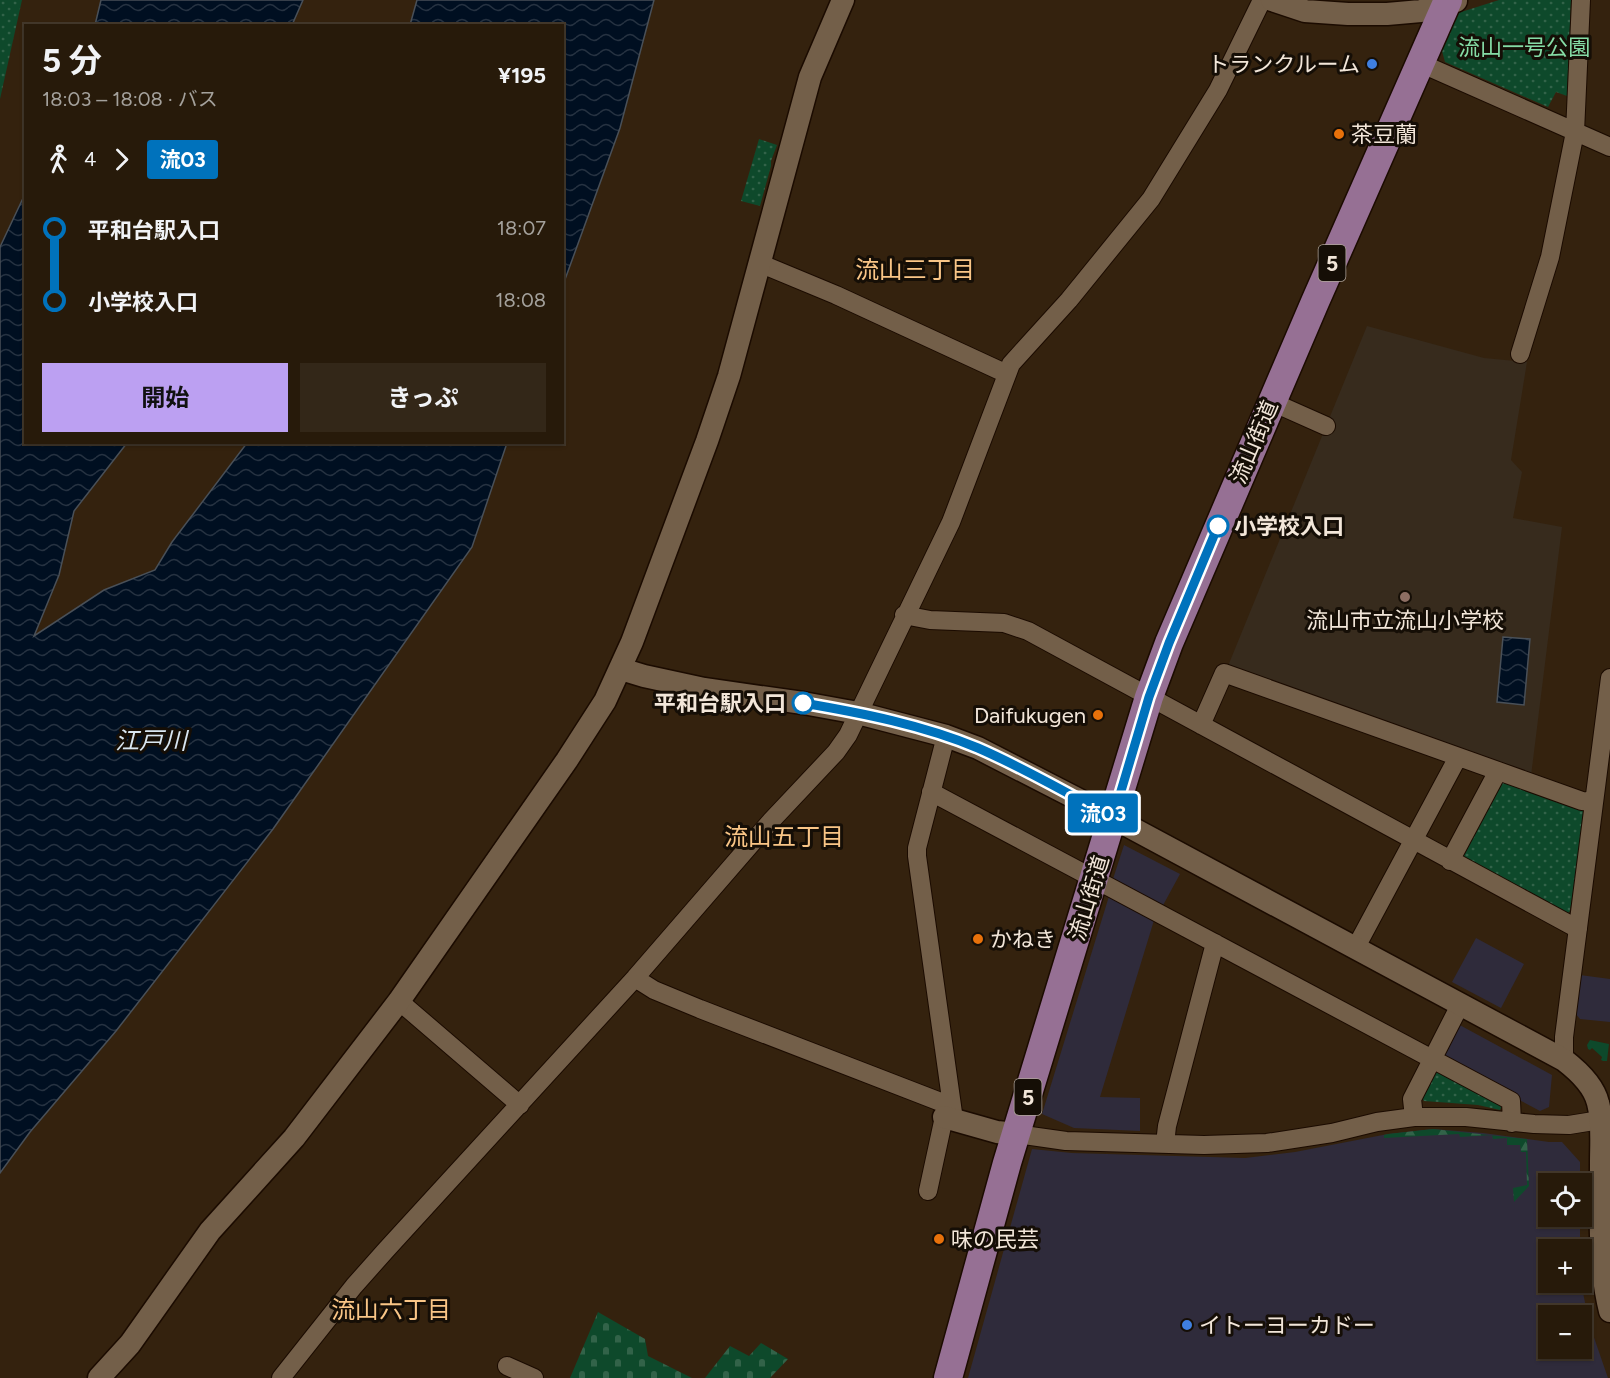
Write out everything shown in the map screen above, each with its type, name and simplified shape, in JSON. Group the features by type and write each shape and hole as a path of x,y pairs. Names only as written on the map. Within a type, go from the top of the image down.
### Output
{"main road":[{"name":"流山街道","path":"948,1378 1016,1134 1149,697 1190,592 1272,402 1420,63 1451,1"}],"street":[{"path":"99,1378 130,1344 210,1231 294,1138 399,1001 587,731 605,701 621,669 711,430 729,376 810,77 843,0"},
{"path":"280,1378 386,1250 634,978 763,830 836,752 848,735 904,615 951,522 1011,364 1069,300 1152,199 1218,90 1262,0"},
{"path":"1272,0 1305,11 1348,14 1421,11 1451,1"},
{"path":"1520,354 1550,257 1575,132 1581,0"},
{"path":"1420,63 1610,147"},
{"path":"759,263 836,295 1007,374"},
{"path":"1272,402 1326,426"},
{"path":"904,615 930,620 1004,623 1017,626 1578,929"},
{"path":"621,669 694,688 858,713 946,736 978,748 1016,766 1564,1060 1589,1086 1605,1120 1602,1258 1605,1292 1610,1311"},
{"path":"1201,725 1224,674 1582,801 1594,802"},
{"path":"1564,1060 1564,1037 1610,678"},
{"path":"928,1191 950,1114 916,848 946,736"},
{"path":"1355,949 1458,757"},
{"path":"1450,861 1498,771"},
{"path":"931,792 1511,1101 1512,1123"},
{"path":"1165,1144 1167,1126 1215,943"},
{"path":"634,978 654,990 997,1132 1066,1141 1204,1145 1267,1143 1414,1117 1466,1117 1512,1123 1569,1125 1605,1120"},
{"path":"399,1001 520,1104"},
{"path":"1414,1117 1412,1099 1460,1005"},
{"path":"507,1366 534,1378"}],"shaded area":[{"name":"流山市立流山小学校","path":"1367,326 1484,358 1527,362 1511,460 1522,472 1513,518 1562,527 1531,776 1228,666"},
{"path":"1124,845 1180,874 1161,909 1112,882"},
{"path":"1110,893 1155,917 1100,1097 1140,1098 1140,1131 1074,1128 1042,1114"},
{"path":"1476,938 1524,964 1501,1008 1452,982"},
{"path":"1580,975 1610,979 1610,1022 1580,1019 1575,1013"},
{"path":"1456,1023 1552,1075 1549,1107 1540,1111 1444,1060 1442,1051"},
{"path":"1433,1129 1562,1142 1580,1162 1580,1173 1538,1173 1538,1227 1580,1227 1580,1239 1538,1239 1538,1293 1583,1293 1585,1305 1538,1305 1538,1359 1592,1359 1592,1332 1608,1378 968,1378 1032,1149 1072,1153 1245,1158 1295,1152 1388,1134"}],"green space":[{"path":"0,0 22,0 0,99"},
{"name":"流山一号公園","path":"1499,0 1571,0 1567,96 1556,92 1548,107 1445,62 1442,51 1458,13"},
{"path":"759,139 777,145 760,206 741,201"},
{"path":"1505,780 1580,806 1585,815 1570,911 1565,916 1461,860 1461,852 1498,784"},
{"path":"1590,1040 1609,1044 1607,1061 1601,1060 1602,1057 1592,1048 1588,1049 1587,1045"},
{"path":"1440,1069 1503,1102 1500,1110 1478,1105 1424,1101 1420,1095 1433,1071"},
{"path":"1433,1129 1490,1135 1460,1137 1459,1134 1384,1138 1384,1135 1388,1134"},
{"path":"1492,1135 1527,1139 1529,1186 1514,1202 1513,1188 1527,1185 1526,1152 1521,1152 1520,1145 1507,1145 1507,1138 1493,1139"},
{"path":"598,1312 645,1339 648,1356 692,1378 570,1378"},
{"path":"761,1343 788,1359 770,1378 705,1378 730,1346 749,1356"}],"water":[{"path":"101,0 303,0 292,24 95,24"},
{"path":"417,0 654,0 620,128 564,282 564,24 410,24"},
{"name":"江戸川","path":"24,196 24,444 126,444 74,511 59,575 34,636 104,590 155,570 172,542 246,444 507,444 472,547 273,829 116,1031 30,1132 0,1173 0,247"},
{"path":"1503,637 1530,639 1524,705 1497,702"}],"bus line":[{"name":"流03","path":"803,703 858,713 946,736 1016,766 1113,818 1149,697 1218,526"}],"place":[{"name":"トランクルーム","path":"1372,64"},
{"name":"茶豆蘭","path":"1339,134"},
{"name":"小学校入口","path":"1218,526"},
{"name":"流山市立流山小学校","path":"1405,597"},
{"name":"平和台駅入口","path":"803,703"},
{"name":"Daifukugen","path":"1098,715"},
{"name":"かねき","path":"978,939"},
{"name":"味の民芸","path":"939,1239"},
{"name":"イトーヨーカドー","path":"1187,1325"}],"district":[{"name":"流山三丁目","path":"915,269"},
{"name":"流山五丁目","path":"784,836"},
{"name":"流山六丁目","path":"391,1309"}]}
